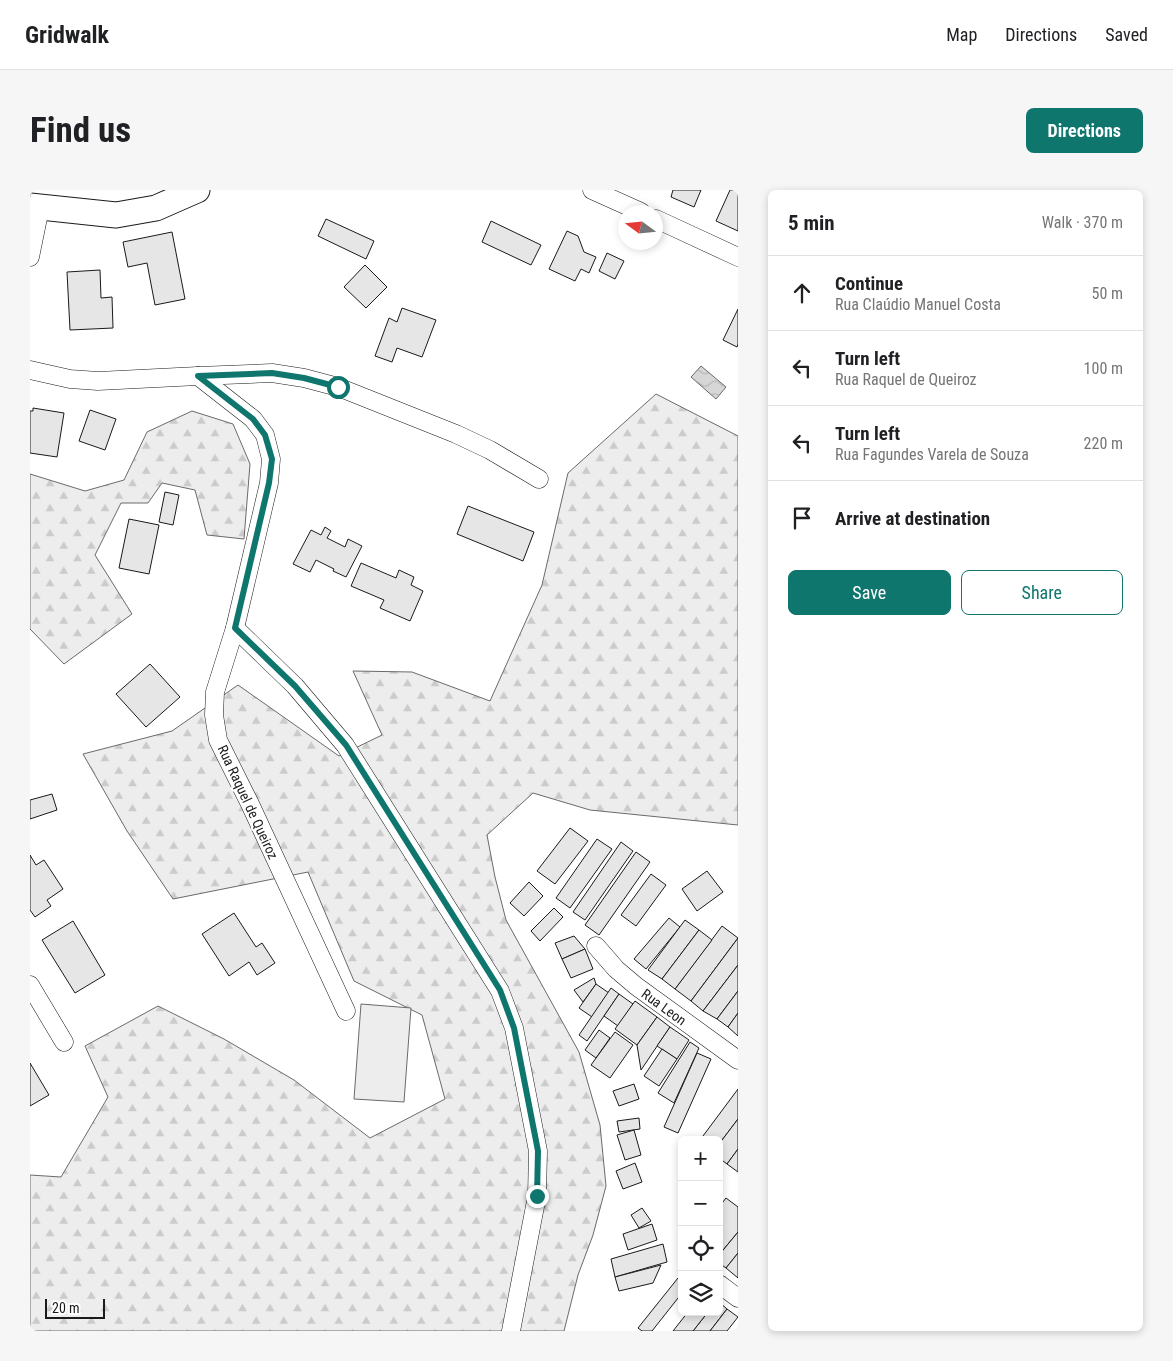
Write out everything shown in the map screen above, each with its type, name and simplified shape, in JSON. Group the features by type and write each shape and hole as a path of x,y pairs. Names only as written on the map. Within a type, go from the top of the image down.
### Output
{"street":[{"path":"30,257 35,207 116,215 156,208 197,190"},
{"path":"592,190 625,205"},
{"path":"663,222 738,257"},
{"path":"30,370 70,379 98,381 272,373 304,378 338,387 456,434 490,450 540,479"},
{"name":"Rua Raquel de Queiroz","path":"198,376 253,419 265,435 272,459 269,483 235,628 216,692 214,715 218,740 250,804 346,1012"},
{"path":"235,628 295,686 346,745 500,990 514,1028 538,1151 537,1196 511,1331"},
{"name":"Rua Leon","path":"596,946 616,969 636,986 738,1060"},
{"path":"30,985 64,1042"},
{"path":"723,1287 738,1298"}],"green space":[{"path":"656,394 738,436 738,825 590,810 533,793 487,835 506,920 579,1052 600,1125 606,1186 593,1235 578,1275 564,1331 30,1331 30,1175 61,1177 108,1097 85,1046 158,1006 224,1039 294,1080 370,1138 445,1099 422,1015 354,981 308,872 173,899 127,831 83,754 172,731 238,685 339,756 382,735 353,671 412,672 490,701 542,585 568,473"},
{"path":"192,411 233,424 250,464 244,539 207,535 195,490 162,483 148,503 121,503 95,555 132,614 64,664 30,629 30,474 85,491 124,480 147,432"}],"shaded area":[{"path":"361,1004 411,1008 404,1102 354,1099"}],"water":[{"path":"701,366 726,387 716,399 691,377"}],"building":[{"path":"673,190 701,190 694,207 671,197"},
{"path":"730,190 738,190 738,231 716,221"},
{"path":"326,219 374,241 366,259 318,236"},
{"path":"491,221 541,245 531,265 482,242"},
{"path":"567,231 578,236 584,252 596,257 589,273 581,269 575,281 549,269"},
{"path":"172,232 185,299 155,305 147,263 128,267 123,242"},
{"path":"607,253 624,261 615,279 599,271"},
{"path":"365,265 387,287 366,308 344,287"},
{"path":"100,270 101,298 112,297 113,328 70,330 67,272"},
{"path":"402,308 436,320 422,357 397,348 392,362 375,356 389,318 397,322"},
{"path":"738,309 738,344 737,347 723,340"},
{"path":"33,408 64,413 57,457 30,453 30,411 33,411"},
{"path":"90,410 116,419 105,450 79,441"},
{"path":"165,492 179,495 173,525 159,522"},
{"path":"468,506 534,532 523,561 457,534"},
{"path":"129,519 159,525 149,574 119,568"},
{"path":"325,527 331,531 327,538 345,547 348,539 362,546 346,577 316,560 310,572 293,564 311,530 321,535"},
{"path":"361,563 396,578 399,570 414,577 411,585 423,591 410,621 380,608 384,600 351,586"},
{"path":"150,664 180,697 146,727 116,694"},
{"path":"52,794 57,810 30,819 30,800"},
{"path":"570,828 588,841 555,884 537,871"},
{"path":"597,839 612,849 570,908 556,898"},
{"path":"621,842 633,851 585,920 573,912"},
{"path":"636,852 650,862 599,935 585,925"},
{"path":"30,855 36,865 44,860 63,889 47,900 51,906 35,917 30,910"},
{"path":"707,871 723,892 697,911 682,889"},
{"path":"651,874 666,885 636,926 621,915"},
{"path":"529,882 543,896 524,916 510,903"},
{"path":"554,908 563,917 540,941 531,931"},
{"path":"234,913 256,947 262,943 275,963 257,975 249,962 229,976 202,934"},
{"path":"669,918 680,927 646,969 634,959"},
{"path":"685,920 699,930 662,979 648,970"},
{"path":"73,921 105,975 75,993 42,940"},
{"path":"722,926 738,938 691,1001 675,989"},
{"path":"699,930 712,940 675,989 662,979"},
{"path":"574,936 585,949 562,959 555,943"},
{"path":"738,938 738,965 703,1011 691,1001"},
{"path":"585,949 593,969 571,978 562,959"},
{"path":"738,965 738,991 717,1019 703,1011"},
{"path":"594,978 596,984 583,1002 574,990"},
{"path":"596,984 609,993 592,1017 579,1008"},
{"path":"611,988 619,994 587,1041 579,1035"},
{"path":"738,991 738,1013 728,1027 717,1019"},
{"path":"619,994 633,1004 618,1026 604,1016"},
{"path":"635,1001 657,1017 637,1045 615,1029"},
{"path":"738,1013 738,1036 728,1027"},
{"path":"657,1017 670,1027 641,1070 637,1045"},
{"path":"670,1027 689,1040 677,1059 657,1046"},
{"path":"599,1030 610,1038 596,1058 585,1050"},
{"path":"615,1032 633,1045 610,1078 591,1065"},
{"path":"690,1042 699,1048 674,1103 658,1093"},
{"path":"662,1049 677,1059 659,1086 644,1076"},
{"path":"697,1053 711,1059 678,1133 664,1127"},
{"path":"30,1063 49,1095 30,1106"},
{"path":"634,1084 639,1099 619,1106 613,1091"},
{"path":"738,1089 738,1119 723,1139 723,1136 703,1136"},
{"path":"639,1118 640,1129 619,1132 617,1121"},
{"path":"738,1119 738,1149 727,1164 723,1161 723,1139"},
{"path":"634,1130 641,1155 625,1160 617,1135"},
{"path":"738,1149 738,1172 727,1164"},
{"path":"635,1163 642,1182 623,1189 616,1171"},
{"path":"726,1198 738,1207 738,1232 723,1250 723,1226 723,1202"},
{"path":"642,1208 651,1221 639,1228 631,1215"},
{"path":"652,1224 657,1240 628,1250 623,1234"},
{"path":"738,1232 738,1253 726,1268 723,1266 723,1250"},
{"path":"663,1244 667,1262 615,1277 611,1259"},
{"path":"738,1253 738,1278 726,1268"},
{"path":"661,1265 653,1283 619,1291 615,1277"},
{"path":"678,1278 678,1298 652,1331 642,1331 638,1328"},
{"path":"723,1306 727,1309 723,1314"},
{"path":"727,1309 738,1317 727,1331 710,1331 723,1316"},
{"path":"685,1316 705,1316 693,1331 673,1331"},
{"path":"705,1316 722,1316 710,1331 693,1331"}],"route":[{"path":"338,387 304,378 272,373 198,376 253,419 265,435 272,459 269,483 235,628 295,686 346,745 500,990 514,1028 538,1151 537,1196"}]}
